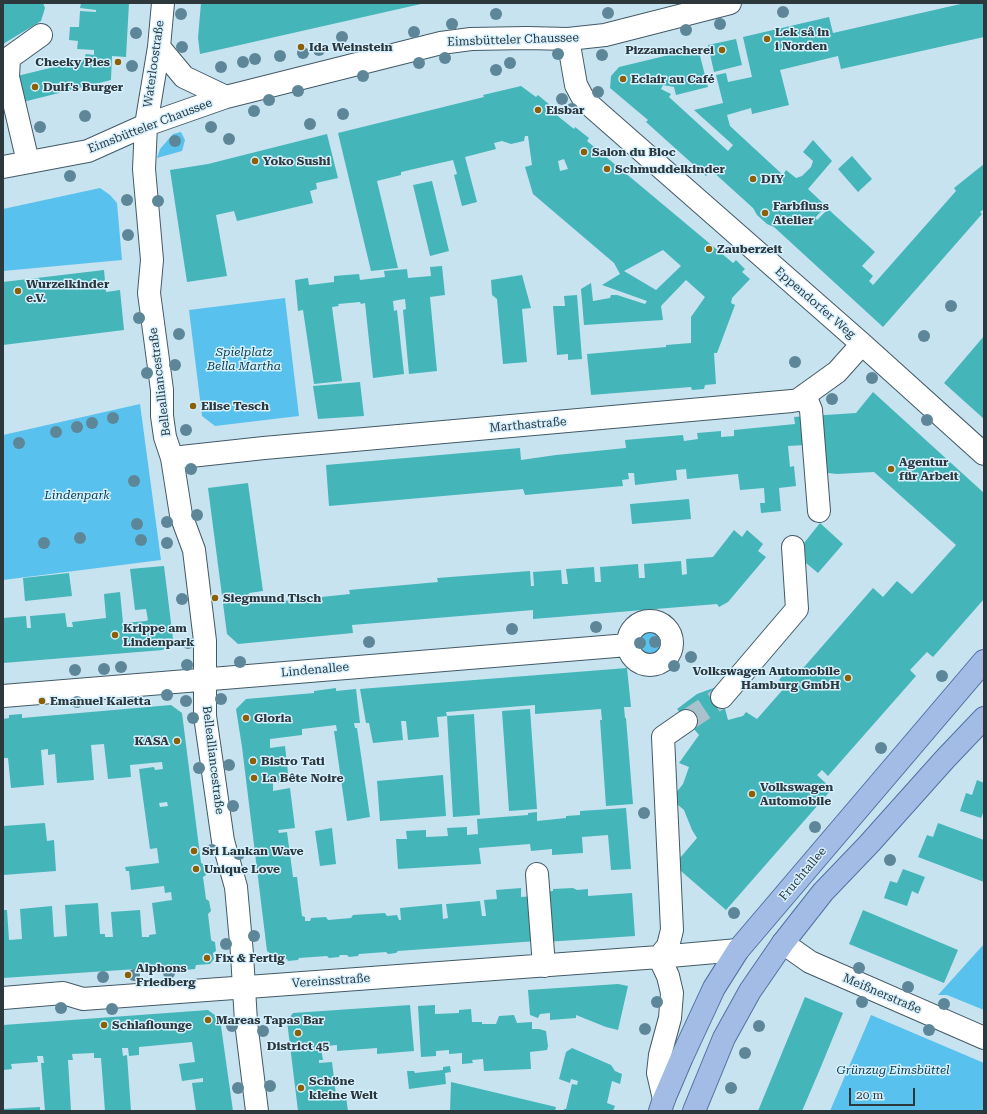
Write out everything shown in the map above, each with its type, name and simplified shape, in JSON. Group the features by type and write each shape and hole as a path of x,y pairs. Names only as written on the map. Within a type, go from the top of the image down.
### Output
{"main road":[{"name":"Fruchtallee","path":"662,1105 714,988 738,950 984,661"},
{"path":"694,1111 724,1038 750,991 783,943 823,892 984,718"}],"street":[{"name":"Waterloostraße","path":"146,125 159,47 163,3"},
{"name":"Eimsbütteler Chaussee","path":"3,167 88,151 146,125 226,97 441,43 477,39 568,39 605,35 730,3"},
{"path":"28,162 8,77 9,58 41,35"},
{"name":"Eppendorfer Weg","path":"568,39 576,85 584,100 862,344 984,454"},
{"name":"Eimsbütteler Chaussee","path":"159,47 184,77 226,97"},
{"name":"Bellealliancestraße","path":"146,125 144,169 152,260 149,293 162,390 162,416 165,437 172,458 181,515 194,550 205,641 206,716 223,841 236,887 246,1022 257,1111"},
{"name":"Marthastraße","path":"172,458 264,448 792,401 798,400 837,372 862,344"},
{"path":"805,395 811,410 819,512"},
{"path":"722,697 797,609 792,547"},
{"name":"Lindenallee","path":"3,696 628,645"},
{"path":"662,1105 658,1073 660,1055 670,1018 672,993 668,976 659,958 668,946 672,930 663,737 686,721"},
{"path":"537,874 544,966"},
{"name":"Meißnerstraße","path":"783,943 810,962 984,1038"},
{"name":"Vereinsstraße","path":"3,998 63,993 83,999 659,958 738,950"}],"green space":[{"path":"181,132 185,140 182,151 157,158 160,149 173,134"},
{"path":"100,188 110,195 117,203 122,260 3,271 3,209"},
{"name":"Spielplatz Bella Martha","path":"285,298 299,416 215,426 202,416 189,310"},
{"name":"Lindenpark","path":"140,404 161,560 3,580 3,435"},
{"path":"650,630 655,631 661,637 661,647 655,653 650,654 645,653 639,647 638,642 639,637 645,631"},
{"path":"984,944 984,1010 947,995 938,995"},
{"name":"Grünzug Eimsbüttel","path":"871,1015 984,1063 984,1111 830,1111"}],"building":[{"path":"3,3 43,3 45,8 41,21 3,44"},
{"path":"81,3 129,3 126,57 112,56 111,80 23,102 17,76 83,60 86,54 94,55 94,50 77,49 78,41 69,40 70,27 79,27 80,11 96,12 96,10 80,8"},
{"path":"201,3 421,4 200,54 198,38"},
{"path":"965,3 984,3 984,37 841,69 838,56 780,70 789,105 752,114 751,108 727,115 730,126 783,175 786,170 796,178 802,176 811,167 813,161 803,152 813,140 832,161 808,189 826,206 815,218 817,220 828,209 875,252 862,266 873,276 869,281 873,285 956,191 954,188 984,164 984,209 980,212 982,214 883,327 774,227 767,224 757,215 753,208 711,170 706,176 646,122 648,120 610,88 611,76 619,67 698,48 708,87 676,95 674,87 663,85 661,89 671,94 669,97 728,151 733,145 694,110 723,103 716,75 726,73 728,82 752,77 743,37 829,17 833,33"},
{"path":"736,39 742,65 714,72 708,45"},
{"path":"521,86 536,97 538,95 551,106 549,109 574,129 575,127 589,138 587,141 733,263 736,260 745,269 742,272 750,279 732,298 731,303 735,305 717,353 714,353 716,384 705,385 704,389 692,390 691,387 591,395 587,354 666,347 666,345 691,343 691,317 705,297 686,280 661,306 663,320 584,325 581,289 591,283 593,301 610,298 611,295 617,295 645,304 647,301 602,285 620,274 614,263 533,194 525,167 532,165 528,136 525,136 524,141 511,144 502,141 494,143 496,149 465,157 477,202 462,206 454,175 457,174 453,160 401,172 401,175 377,181 398,268 371,271 338,133 484,97 483,95","holes":["564,159 568,169 560,171 558,161","663,250 681,266 656,290 624,271"]},
{"path":"327,134 338,178 316,183 317,189 310,191 313,203 237,221 234,211 216,215 227,276 187,282 170,170 208,164"},
{"path":"852,156 872,179 858,192 838,169"},
{"path":"432,181 449,251 430,256 413,185"},
{"path":"442,266 445,295 430,297 437,371 409,374 403,310 406,309 405,299 393,301 394,311 397,310 404,374 373,378 365,303 338,304 339,306 332,307 342,381 314,384 303,310 298,311 295,280 308,278 309,285 334,282 334,276 359,274 360,280 385,277 384,271 407,269 408,278 431,276 430,267"},
{"path":"104,270 106,292 120,290 124,330 3,345 3,282"},
{"path":"522,275 531,308 522,309 527,362 503,364 497,299 492,295 491,280"},
{"path":"577,295 582,359 568,360 568,354 557,355 553,306 565,306 564,296"},
{"path":"984,336 984,419 944,383"},
{"path":"360,382 364,416 318,419 313,386"},
{"path":"873,392 984,493 984,599 933,657 927,652 910,670 916,676 828,776 822,770 817,775 832,789 726,910 674,865 697,838 684,810 671,799 683,784 689,767 679,763 699,735 677,709 697,694 719,686 728,720 743,716 746,712 757,719 786,686 779,680 790,667 798,674 873,588 883,597 897,581 912,594 956,545 874,472 828,473 805,445 788,446 790,467 794,466 796,486 779,488 781,511 761,513 760,503 765,503 764,488 740,490 738,474 687,479 686,469 676,470 677,480 635,485 634,473 628,473 629,479 622,480 623,486 525,495 523,489 329,506 326,465 520,448 521,460 626,448 625,440 683,435 684,441 698,439 697,433 721,431 721,437 734,436 734,430 795,424 794,417 856,413"},
{"path":"248,483 263,591 249,593 251,601 283,598 283,601 350,594 349,590 438,582 437,578 530,571 531,586 534,586 533,572 561,570 562,584 568,584 566,569 594,567 595,582 601,582 600,567 638,564 639,578 645,578 644,564 681,561 682,575 687,574 686,559 713,557 734,530 742,537 747,530 763,544 758,551 766,557 728,602 719,607 717,604 533,619 533,610 352,625 353,633 238,644 227,634 208,488"},
{"path":"689,499 691,519 632,524 630,504"},
{"path":"820,523 843,544 818,573 806,563 804,543"},
{"path":"164,566 173,639 163,650 3,663 3,618 26,616 27,628 31,628 30,616 65,613 67,627 73,627 72,622 106,618 104,594 120,592 123,623 146,621 148,620 146,609 135,610 130,569"},
{"path":"69,573 72,596 25,601 23,578"},
{"path":"627,668 631,707 624,707 633,804 606,806 600,720 602,720 601,709 535,714 535,705 446,712 447,716 437,717 439,737 408,740 406,721 401,721 403,740 373,743 369,723 366,723 360,689"},
{"path":"336,688 336,691 356,689 360,723 354,723 355,728 357,728 370,817 347,821 334,731 337,731 336,725 302,729 302,735 270,739 270,748 285,746 289,782 273,783 273,791 290,788 295,828 278,830 279,833 287,832 293,877 297,877 302,916 305,917 305,921 310,921 311,918 326,917 328,920 351,918 353,915 385,913 387,916 397,915 399,920 401,920 400,908 442,904 443,919 448,918 446,904 480,901 482,916 486,916 484,900 497,899 496,890 521,888 521,897 534,896 537,941 398,951 396,953 388,954 386,952 359,954 358,956 349,957 347,955 340,955 339,957 329,958 327,956 299,958 298,960 288,961 287,959 279,960 267,951 236,709 246,699 314,693 314,691"},
{"path":"171,705 182,713 201,863 205,865 206,875 203,877 206,899 209,901 211,911 208,914 211,939 215,942 216,951 213,953 214,959 210,964 196,965 195,969 185,970 181,966 3,978 3,910 7,910 9,940 22,939 20,909 52,906 54,937 67,936 65,905 98,903 100,934 105,934 105,937 113,937 111,912 140,910 142,937 149,937 149,935 156,934 152,903 172,900 171,892 165,893 164,886 131,890 129,871 126,871 125,867 159,863 157,848 150,849 139,769 154,767 155,770 163,769 162,762 130,765 131,777 108,779 104,744 91,745 94,780 57,783 55,754 48,755 48,749 41,750 44,785 11,788 8,758 3,758 3,719 9,718 9,715 22,714 22,718","holes":["167,802 168,806 160,807 159,803"]},
{"path":"530,709 537,809 509,811 502,711"},
{"path":"474,714 480,815 453,817 447,716"},
{"path":"443,775 446,816 380,821 377,781"},
{"path":"977,780 984,783 984,811 981,818 960,811 966,793 972,795"},
{"path":"626,808 631,869 611,870 608,835 582,837 583,853 552,855 552,849 531,851 530,844 479,848 481,864 398,869 396,839 407,839 406,831 426,830 426,837 448,836 447,828 467,827 467,835 478,834 477,819 528,815 528,813 537,812 537,821 580,815 580,811"},
{"path":"45,823 47,841 54,840 56,871 3,875 3,826"},
{"path":"938,823 984,840 984,882 918,857 927,835 933,837"},
{"path":"332,828 336,864 320,866 315,831"},
{"path":"903,869 925,877 918,894 912,891 907,906 884,898 890,881 897,883"},
{"path":"573,888 577,890 588,889 588,896 632,893 635,936 545,942 541,892 553,891 553,889"},
{"path":"863,910 958,950 944,983 849,944"},
{"path":"618,984 628,986 618,1030 606,1027 576,1015 576,1018 550,1020 550,1013 540,1014 538,1018 530,1015 528,990"},
{"path":"805,997 843,1013 820,1069 802,1111 758,1111"},
{"path":"410,1005 414,1051 377,1054 377,1048 337,1051 337,1045 325,1046 320,1044 319,1047 321,1048 323,1060 319,1060 319,1063 332,1062 336,1095 324,1097 324,1100 346,1097 348,1111 298,1111 287,1021 293,1013"},
{"path":"435,1005 435,1014 459,1013 459,1010 471,1009 472,1022 482,1022 482,1024 496,1024 499,1016 514,1015 517,1023 532,1022 532,1029 546,1031 548,1046 547,1050 530,1052 531,1069 484,1071 483,1059 472,1060 473,1063 462,1064 462,1053 449,1054 449,1050 436,1051 436,1056 421,1057 418,1006"},
{"path":"208,1010 220,1019 233,1111 196,1111 192,1083 203,1082 203,1078 182,1081 179,1064 195,1062 192,1042 139,1047 139,1055 129,1056 128,1048 122,1048 123,1056 127,1055 131,1111 105,1111 101,1058 94,1058 94,1053 72,1054 73,1060 68,1060 71,1111 45,1111 41,1063 44,1063 43,1056 37,1056 38,1062 11,1064 12,1069 3,1070 3,1025"},
{"path":"572,1048 611,1065 615,1071 622,1074 620,1084 612,1081 607,1103 615,1106 613,1111 564,1111 564,1109 566,1109 572,1084 577,1085 578,1081 571,1079 570,1083 559,1079 566,1052"},
{"path":"450,1066 451,1072 445,1073 446,1084 409,1089 407,1071 414,1071 415,1073 443,1070 443,1067"},
{"path":"451,1082 556,1107 555,1111 450,1111"},
{"path":"40,1107 40,1111 3,1111 3,1109"}],"tunnel":[{"path":"686,721 722,697"}],"place":[{"name":"Lek så in i Norden","path":"767,39"},
{"name":"Ida Weinstein","path":"301,47"},
{"name":"Pizzamacherei","path":"722,50"},
{"name":"Cheeky Pies","path":"118,62"},
{"name":"Eclair au Café","path":"623,79"},
{"name":"Dulf's Burger","path":"35,87"},
{"name":"Eisbar","path":"538,110"},
{"name":"Salon du Bloc","path":"584,152"},
{"name":"Yoko Sushi","path":"255,161"},
{"name":"Schmuddelkinder","path":"607,169"},
{"name":"DIY","path":"753,179"},
{"name":"Farbfluss Atelier","path":"765,213"},
{"name":"Zauberzeit","path":"709,249"},
{"name":"Wurzelkinder e.V.","path":"18,291"},
{"name":"Elise Tesch","path":"193,406"},
{"name":"Agentur für Arbeit","path":"891,469"},
{"name":"Siegmund Tisch","path":"215,598"},
{"name":"Krippe am Lindenpark","path":"115,635"},
{"name":"Volkswagen Automobile Hamburg GmbH","path":"848,678"},
{"name":"Emanuel Kaletta","path":"42,701"},
{"name":"Gloria","path":"246,718"},
{"name":"KASA","path":"177,741"},
{"name":"Bistro Tati","path":"253,761"},
{"name":"La Bête Noire","path":"254,778"},
{"name":"Volkswagen Automobile","path":"752,794"},
{"name":"Sri Lankan Wave","path":"194,851"},
{"name":"Unique Love","path":"196,869"},
{"name":"Fix & Fertig","path":"207,958"},
{"name":"Alphons Friedberg","path":"128,975"},
{"name":"Mareas Tapas Bar","path":"208,1020"},
{"name":"Schlaflounge","path":"104,1025"},
{"name":"District 45","path":"298,1033"},
{"name":"Schöne kleine Welt","path":"301,1088"}]}
